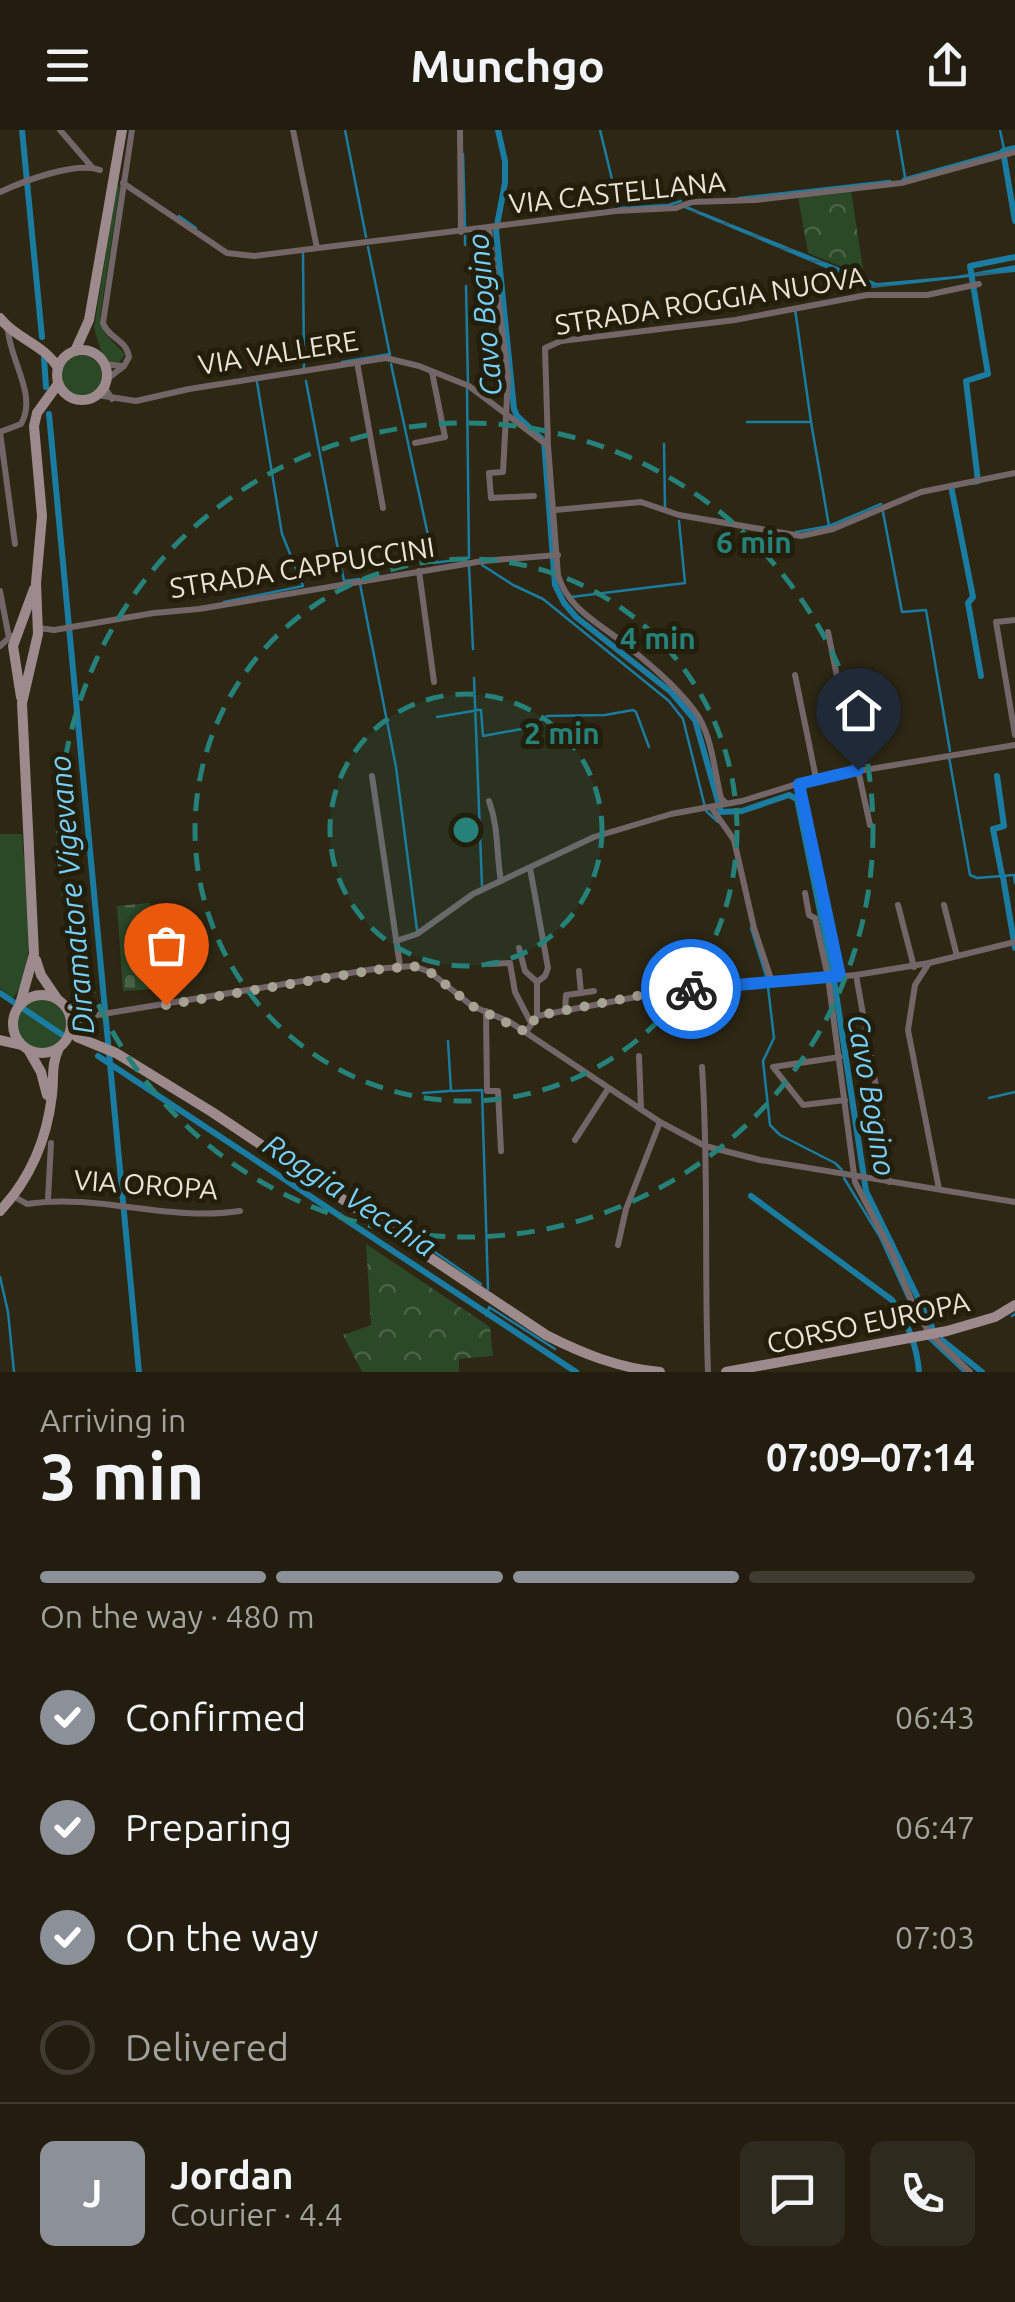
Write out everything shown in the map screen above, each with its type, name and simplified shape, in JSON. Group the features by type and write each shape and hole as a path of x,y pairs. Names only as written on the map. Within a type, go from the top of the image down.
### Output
{"main road":[{"path":"22,702 38,628 36,583 42,516 34,426 37,412 58,384 58,368 90,320 122,130"},
{"path":"0,318 8,329 39,347 58,368"},
{"path":"45,404 69,397 84,400 103,386 101,360 90,320"},
{"path":"39,347 87,351 101,360"},
{"path":"58,384 69,397"},
{"path":"4,650 19,628 36,583"},
{"path":"19,628 38,628"},
{"path":"4,650 21,658 34,653"},
{"path":"4,650 22,702 34,954 41,976 70,1014 71,1028 78,1037 116,1052 212,1112 546,1336 614,1364 660,1372"},
{"path":"34,954 14,1033 45,1084 48,1112"},
{"path":"0,1025 40,995 62,1002"},
{"path":"0,1211 13,1196 42,1142 53,1059 71,1028"},
{"path":"0,1040 44,1054 60,1047 96,1045"},
{"name":"CORSO EUROPA","path":"726,1372 930,1334 996,1318 1015,1306"}],"street":[{"path":"60,130 91,166 100,170"},
{"path":"103,386 124,366 128,352 102,323 132,130"},
{"path":"293,130 317,248"},
{"path":"460,130 461,232"},
{"name":"VIA CASTELLANA","path":"123,183 227,254 254,256 616,211 901,183 1008,153"},
{"path":"0,192 27,180 91,166"},
{"path":"490,229 508,378 503,472 489,473 491,498 534,496"},
{"name":"STRADA ROGGIA NUOVA","path":"545,444 543,357 548,345 735,320 867,295 927,295 974,285"},
{"path":"8,329 25,392 26,411 21,424 0,432 14,544"},
{"path":"13,356 26,340"},
{"name":"VIA VALLERE","path":"103,386 112,400 154,399 386,358 469,386 545,444"},
{"path":"101,360 124,366"},
{"path":"357,362 383,508"},
{"path":"415,443 445,438 432,371"},
{"path":"545,444 555,510 558,575 568,600 650,665 694,710 704,726 722,798 714,806"},
{"path":"555,510 641,502 679,515 801,536 833,529 921,492 1015,474"},
{"name":"STRADA CAPPUCCINI","path":"38,628 54,630 419,571 557,556"},
{"path":"419,571 434,682"},
{"path":"0,592 9,638"},
{"path":"1015,620 996,622 1015,735"},
{"path":"4,650 19,628"},
{"path":"34,653 54,630"},
{"path":"828,632 870,824"},
{"path":"795,674 816,778"},
{"path":"396,941 417,934 473,894 594,837 650,819 816,778 1015,745"},
{"path":"372,776 400,966"},
{"path":"799,784 840,976"},
{"path":"489,801 501,881"},
{"path":"714,806 734,840 754,928 772,982"},
{"path":"530,868 548,968 546,976 537,982"},
{"path":"804,893 828,977 853,1176 893,1255 909,1299 930,1334 970,1372"},
{"path":"898,905 917,981"},
{"path":"944,905 958,956"},
{"path":"534,1019 657,992 856,975 1013,943"},
{"path":"519,948 525,970 537,982 534,1019 526,1032"},
{"path":"489,964 510,963 514,992 534,1019"},
{"path":"929,963 917,981 908,1030 939,1189"},
{"path":"71,1028 78,1019 418,966 472,1006 526,1032 608,1089 705,1146 740,1156 1015,1202"},
{"path":"902,967 917,981"},
{"path":"579,971 582,993"},
{"path":"856,975 890,1182"},
{"path":"565,1012 566,996 594,991"},
{"path":"62,1002 101,1016"},
{"path":"486,1011 487,1090 498,1090 501,1152"},
{"path":"639,1056 641,1110"},
{"path":"840,1057 774,1067 803,1105 845,1100"},
{"path":"702,1067 708,1372"},
{"path":"576,1140 608,1089"},
{"path":"618,1246 626,1208 660,1122"},
{"name":"VIA OROPA","path":"48,1200 51,1143"},
{"name":"VIA OROPA","path":"13,1196 28,1204 48,1200 196,1216 240,1211"}],"green space":[{"path":"117,185 120,187 100,317 105,334 125,354 119,363 111,363 102,354 94,328"},
{"path":"851,190 864,276 808,253 798,197"},
{"path":"81,355 96,361 102,376 96,391 81,397 66,391 60,376 66,361"},
{"path":"0,834 22,834 27,896 29,944 22,984 13,998 0,988"},
{"path":"150,903 157,989 123,991 117,906"},
{"path":"41,999 59,1006 66,1024 59,1042 41,1049 23,1042 16,1024 23,1006"},
{"path":"366,1244 490,1327 493,1356 459,1359 459,1372 362,1372 343,1335 371,1325"}],"water":[{"path":"684,208 877,283 956,276 1015,265 1015,272 873,288"}],"waterway":[{"name":"Diramatore Vigevano","path":"22,130 42,337"},
{"path":"345,130 366,237"},
{"name":"Cavo Bogino","path":"498,130 505,183 496,230 514,409 544,441 555,585 576,617 671,692 695,720 721,812 742,811 789,795 797,799 834,980 866,1191 932,1327"},
{"path":"600,130 619,208 681,201"},
{"path":"897,130 905,177"},
{"path":"1000,130 1004,149"},
{"path":"1015,148 1003,151 1015,221"},
{"path":"903,179 1003,151"},
{"path":"463,154 465,226"},
{"path":"739,198 890,181"},
{"path":"179,216 196,228"},
{"path":"465,236 465,245"},
{"path":"368,247 390,355"},
{"path":"303,254 304,370"},
{"path":"973,482 978,481 966,381 988,374 970,266 1015,257"},
{"path":"466,286 468,384"},
{"path":"795,309 811,422"},
{"path":"342,362 390,354"},
{"name":"Diramatore Vigevano","path":"44,358 46,387"},
{"path":"391,364 434,563 469,558 467,389"},
{"path":"306,381 344,581 359,579"},
{"path":"224,602 303,586 282,534 257,382"},
{"name":"Diramatore Vigevano","path":"49,414 139,1372"},
{"path":"747,422 811,422 829,526 881,504"},
{"path":"664,444 665,508"},
{"path":"956,485 951,486 973,597 968,603 981,676"},
{"path":"883,512 902,612 926,610 950,751"},
{"path":"571,597 685,583 679,521"},
{"path":"796,532 829,526"},
{"path":"482,565 543,599 669,701 683,719 706,811 718,822"},
{"path":"469,566 473,649"},
{"path":"360,584 396,767 417,930"},
{"path":"474,678 482,886"},
{"path":"476,710 481,710 483,736 527,728 547,716 605,715 633,710 649,747"},
{"path":"437,717 473,711"},
{"path":"949,757 970,875 1014,875 1015,883"},
{"path":"997,776 1004,826 993,829 1002,875"},
{"path":"1003,877 1015,948"},
{"path":"751,928 767,979"},
{"path":"768,987 774,1038 763,1061 770,1125 780,1135 842,1170"},
{"name":"Roggia Vecchia","path":"0,993 61,1034"},
{"path":"448,1041 451,1091 482,1090 488,1289"},
{"name":"Roggia Vecchia","path":"98,1056 576,1372"},
{"path":"423,1093 449,1091"},
{"path":"989,1098 1015,1092"},
{"path":"844,1178 880,1237 919,1323"},
{"path":"751,1196 892,1300 910,1334 919,1372"},
{"path":"355,1197 481,1284"},
{"path":"0,1277 14,1372"},
{"path":"487,1316 489,1307 555,1349"},
{"path":"929,1339 964,1372"},
{"name":"Cavo Bogino","path":"942,1340 982,1372"}],"way so far":[{"path":"166,1005 418,966 472,1006 526,1032 537,1016 691,989"}],"route":[{"path":"691,989 840,976 799,784 858,770"}]}
